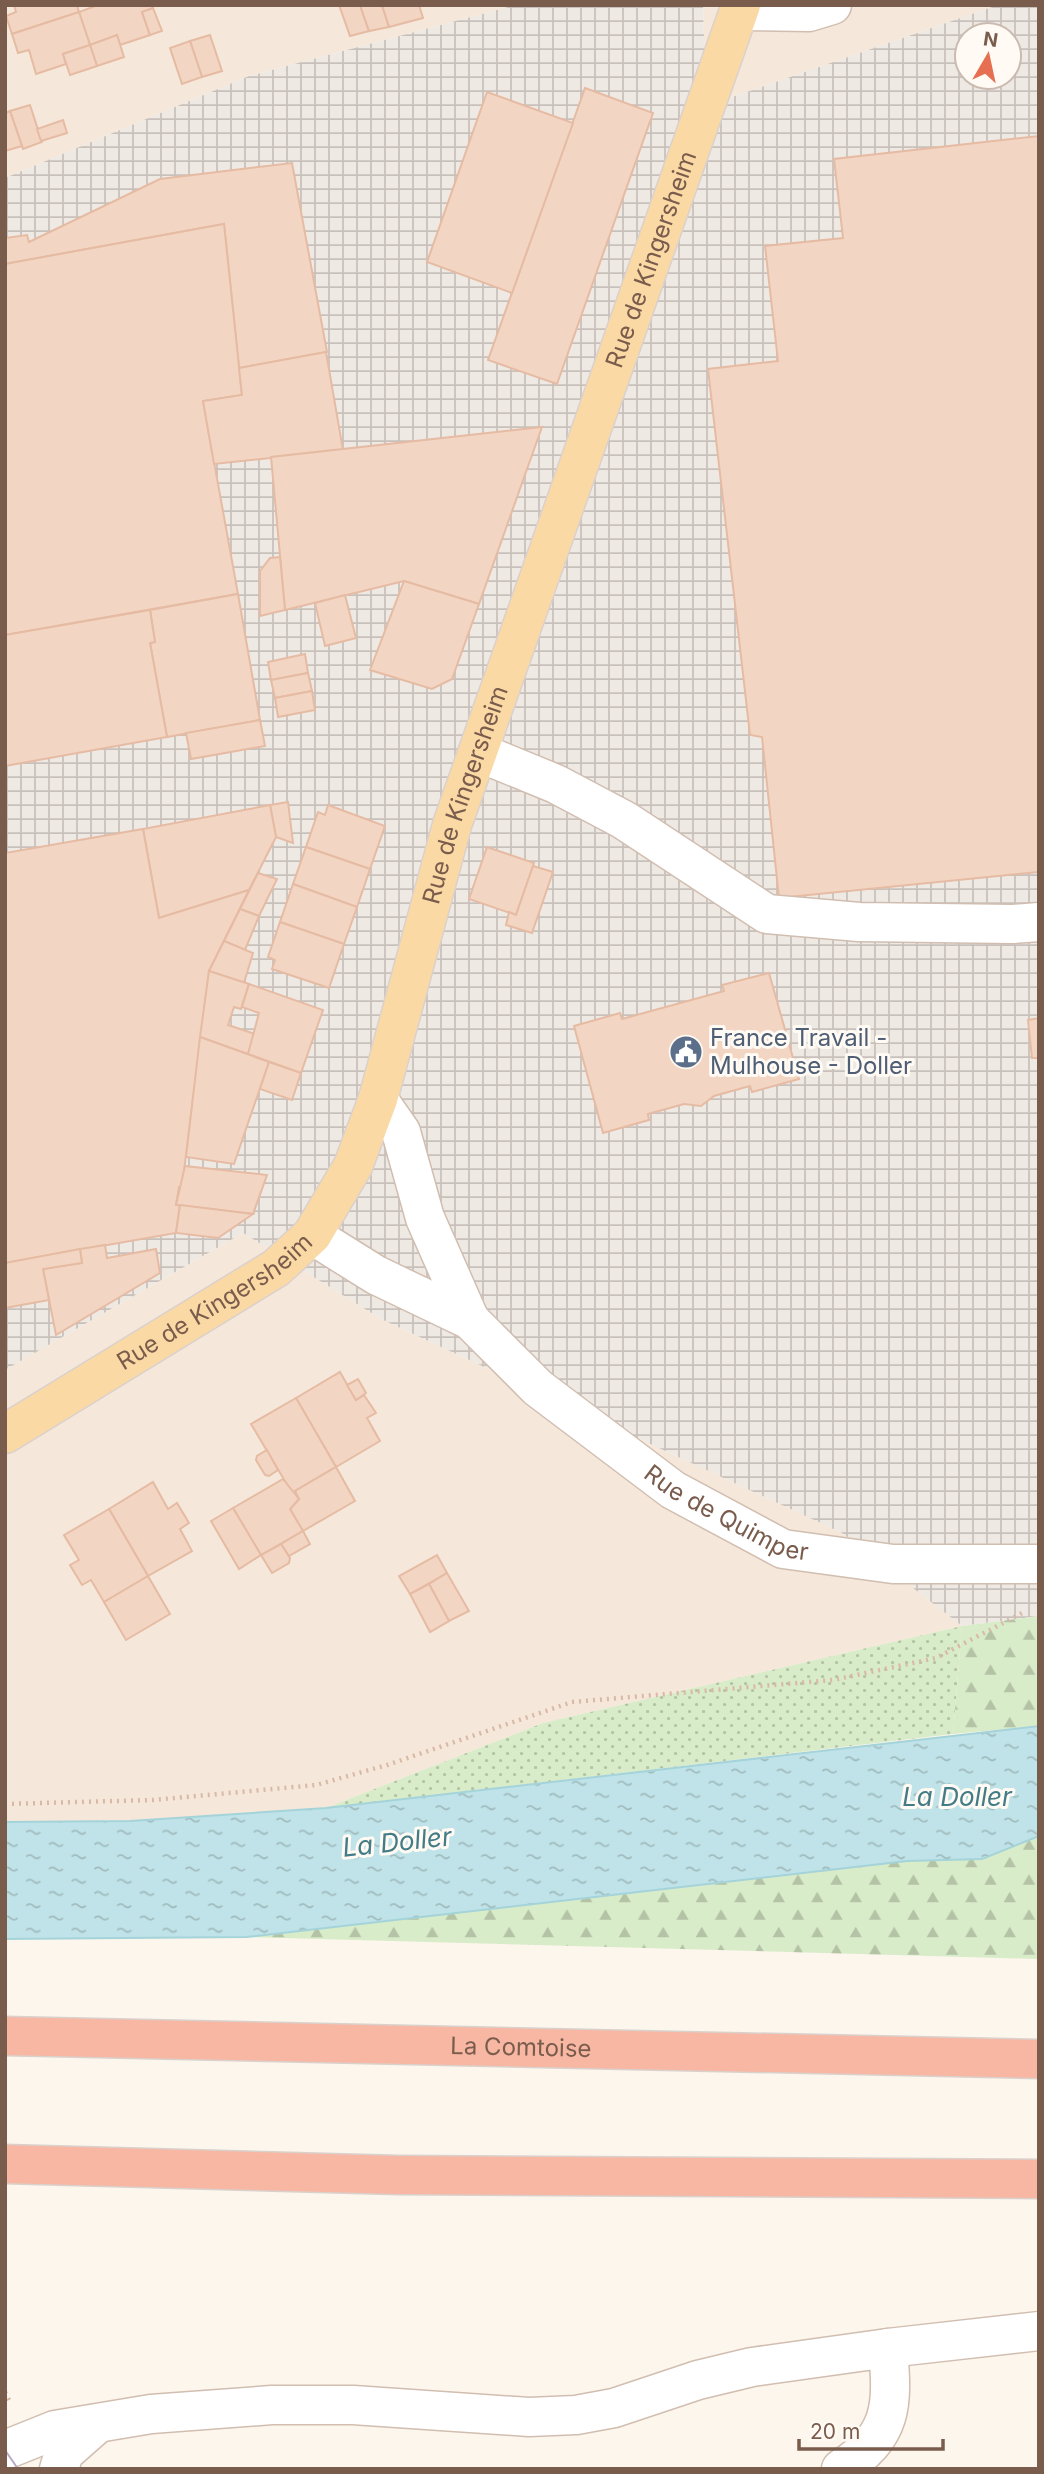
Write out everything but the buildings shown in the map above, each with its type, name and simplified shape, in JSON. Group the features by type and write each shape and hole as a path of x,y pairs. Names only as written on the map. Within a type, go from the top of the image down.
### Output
{"highway":[{"name":"La Comtoise","path":"5,2036 1039,2059"},
{"path":"5,2164 398,2175 1039,2179"}],"main road":[{"name":"Rue de Kingersheim","path":"5,1434 242,1292 276,1268 312,1235 352,1166 378,1099 452,825 740,8"}],"street":[{"path":"740,8 809,12 832,5"},
{"path":"478,752 556,784 624,820 767,914 859,922 1039,922"},
{"name":"Rue de Quimper","path":"378,1099 401,1132 425,1218 470,1320"},
{"name":"Rue de Quimper","path":"312,1235 376,1275 470,1320 538,1388 673,1490 783,1549 893,1564 1039,1564"},
{"path":"5,2450 55,2430 150,2414 272,2405 353,2405 529,2417 576,2415 614,2408 698,2380 752,2367 888,2348 1039,2332"},
{"path":"841,2469 867,2452 882,2432 888,2408 888,2348"},
{"path":"58,2469 64,2453 97,2424"}],"path":[{"path":"5,1804 153,1800 316,1785 387,1765 572,1702 833,1680 936,1658 1027,1610"}],"shaded area":[{"path":"5,5 516,5 249,76 5,178"},
{"path":"516,5 703,5 706,106 998,5 1039,5 1039,1616 962,1626 842,1533 381,1319 243,1233 5,1370 5,178 249,76"},
{"path":"703,5 998,5 706,106"},
{"path":"243,1233 381,1319 842,1533 962,1626 543,1723 326,1808 130,1821 5,1822 5,1370"}],"green space":[{"path":"1039,1616 1039,1726 953,1734 962,1626"},
{"path":"962,1626 953,1734 326,1808 543,1723"},
{"path":"1039,1836 1039,1959 247,1937 907,1861 982,1859"}],"water":[{"name":"La Doller","path":"1039,1726 1039,1836 982,1859 907,1861 247,1937 5,1939 5,1822 130,1821 326,1808"}],"tram line":[{"path":"5,2450 18,2469"}],"place":[{"name":"France Travail - Mulhouse - Doller","path":"686,1052"}]}
